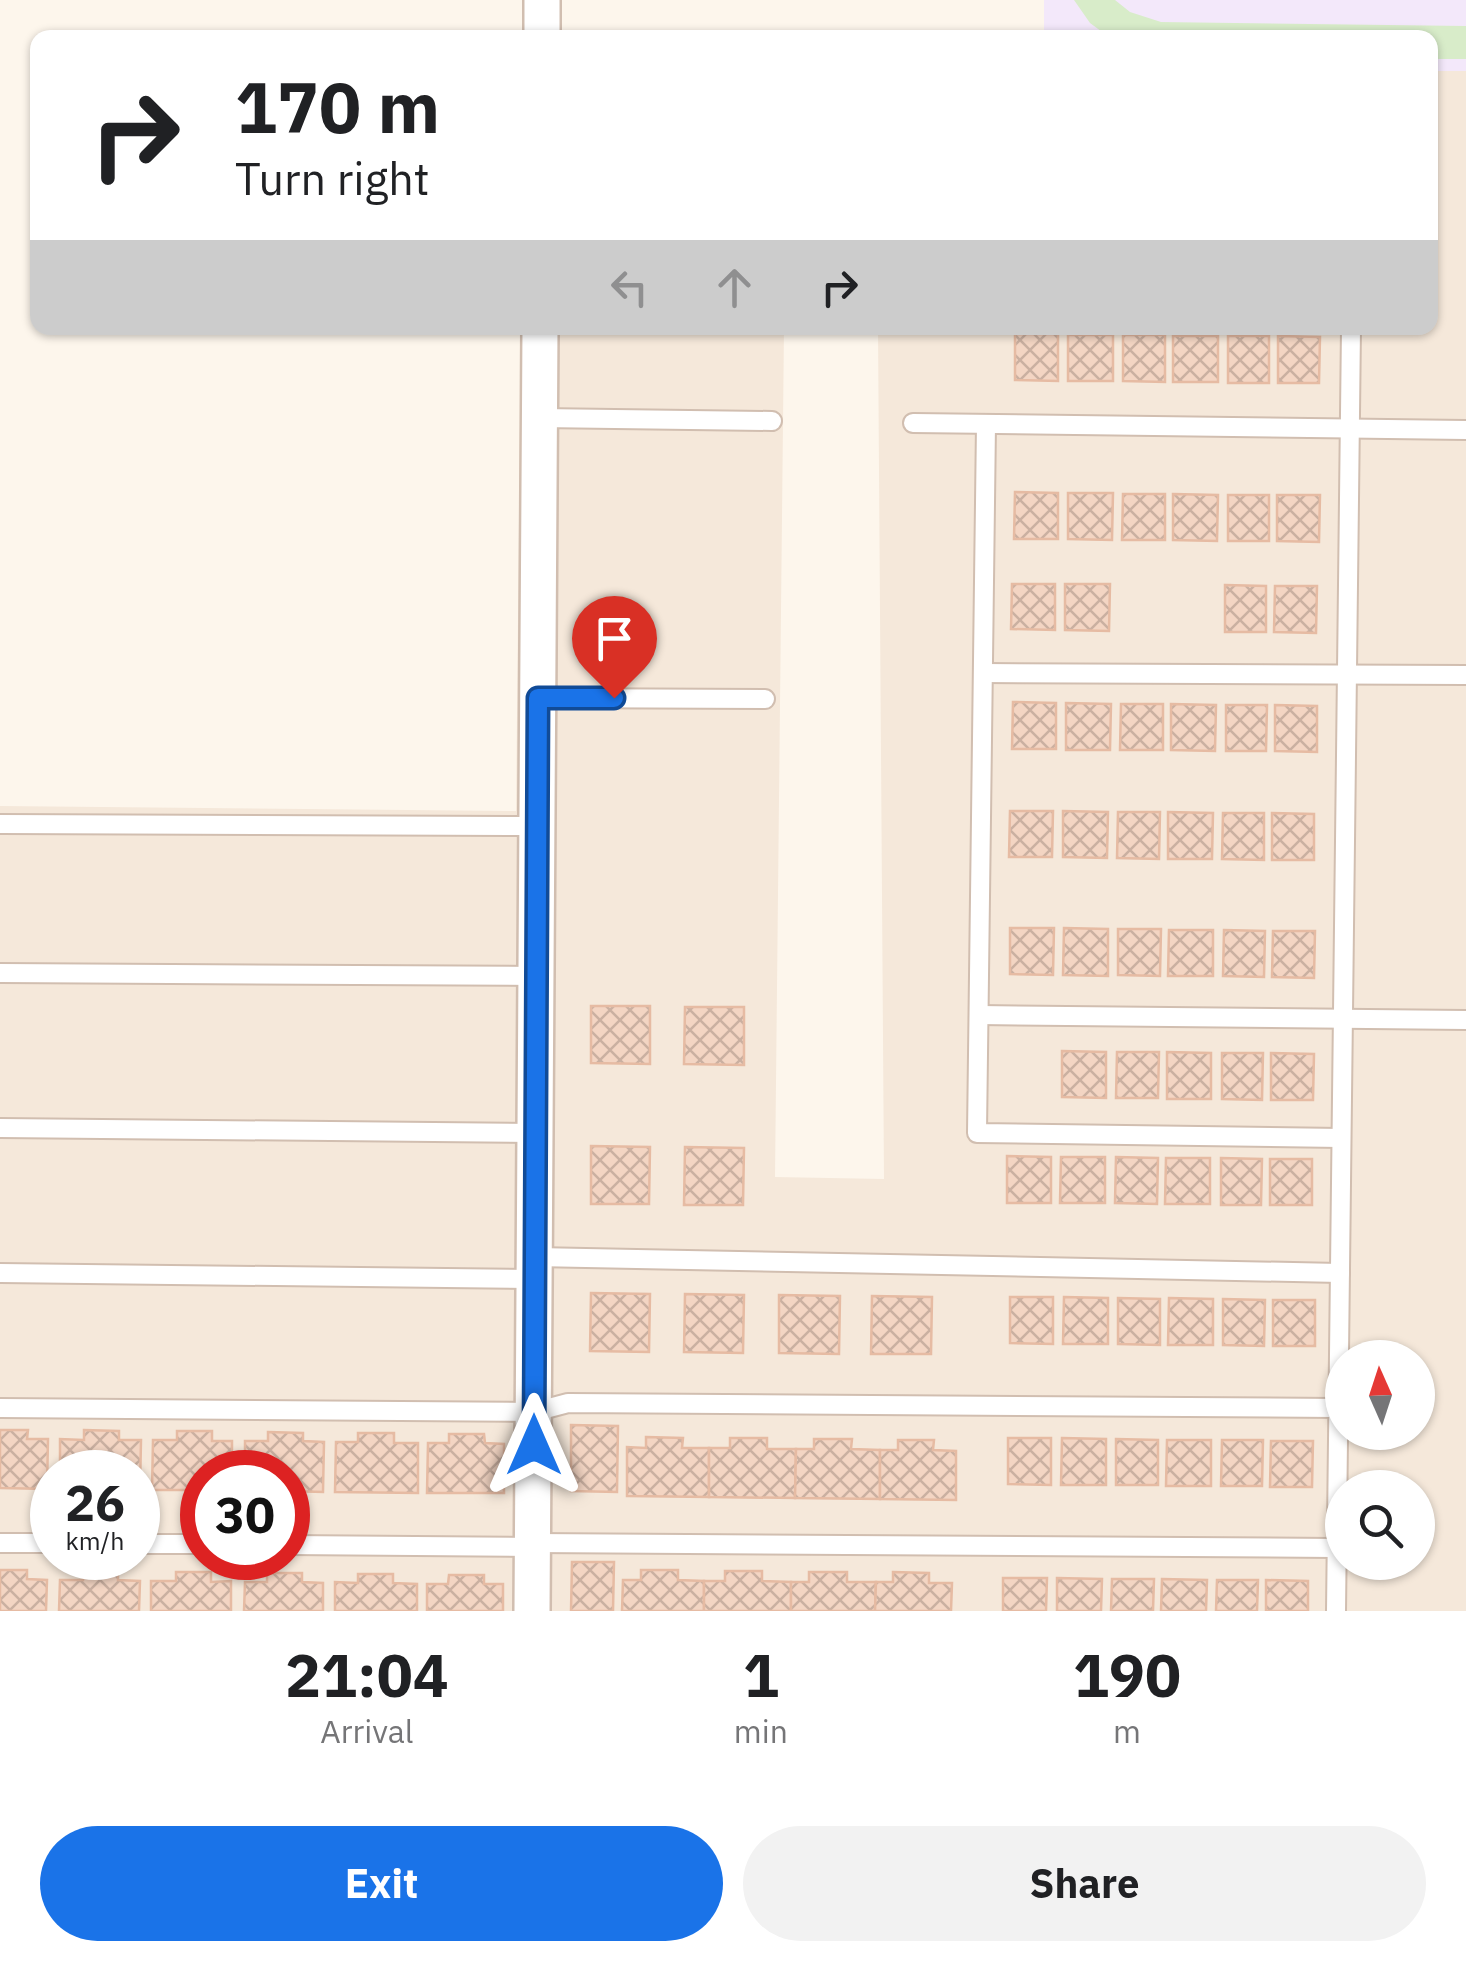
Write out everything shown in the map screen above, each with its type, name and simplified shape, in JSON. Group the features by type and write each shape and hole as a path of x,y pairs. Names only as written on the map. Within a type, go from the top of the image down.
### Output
{"street":[{"path":"542,0 542,30"},
{"path":"532,1611 540,335"}],"lane":[{"path":"1339,1340 1351,335"},
{"path":"540,418 772,421"},
{"path":"913,423 1466,430"},
{"path":"986,424 978,1134 1341,1138"},
{"path":"983,673 1466,675"},
{"path":"538,698 765,699"},
{"path":"0,824 537,826"},
{"path":"0,973 536,976"},
{"path":"979,1015 1466,1020"},
{"path":"0,1128 536,1133"},
{"path":"0,1274 534,1268 1340,1272"},
{"path":"0,1408 534,1412 568,1403 1325,1408"},
{"path":"0,1542 30,1543"},
{"path":"310,1545 1325,1548"},
{"path":"1336,1580 1336,1611"}],"shaded area":[{"path":"1044,0 1466,0 1466,71 1438,71 1438,30 1044,30"},
{"path":"1438,71 1466,71 1466,1611 0,1611 0,806 516,811 521,335 784,335 775,1177 884,1179 878,335 1438,335"}],"green space":[{"path":"1074,0 1115,0 1130,12 1161,22 1466,26 1466,59 1438,59 1438,30 1100,30"}],"building":[{"path":"1015,335 1058,335 1058,381 1015,380"},
{"path":"1068,335 1113,335 1113,381 1068,381"},
{"path":"1123,335 1165,335 1165,382 1123,381"},
{"path":"1173,336 1218,336 1218,382 1173,382"},
{"path":"1228,336 1269,336 1269,383 1228,383"},
{"path":"1278,336 1320,337 1319,383 1278,383"},
{"path":"1015,492 1058,493 1058,539 1014,539"},
{"path":"1068,493 1113,493 1112,540 1068,539"},
{"path":"1123,494 1165,494 1165,540 1122,540"},
{"path":"1173,494 1218,495 1217,541 1173,540"},
{"path":"1228,495 1269,495 1269,541 1228,541"},
{"path":"1277,495 1320,495 1319,542 1277,541"},
{"path":"1012,584 1055,584 1055,630 1011,629"},
{"path":"1065,584 1110,584 1109,631 1065,630"},
{"path":"1225,585 1266,586 1266,632 1225,632"},
{"path":"1275,586 1317,586 1316,633 1274,632"},
{"path":"1013,702 1056,703 1056,749 1012,749"},
{"path":"1066,703 1111,704 1110,750 1066,750"},
{"path":"1121,704 1163,704 1163,750 1120,750"},
{"path":"1171,704 1216,705 1215,751 1171,750"},
{"path":"1226,705 1267,705 1266,751 1226,751"},
{"path":"1275,705 1317,706 1317,752 1275,751"},
{"path":"1010,811 1053,811 1052,857 1009,857"},
{"path":"1063,811 1108,812 1107,858 1063,857"},
{"path":"1118,812 1160,812 1159,859 1117,858"},
{"path":"1168,812 1213,813 1212,859 1168,859"},
{"path":"1223,813 1264,813 1264,860 1222,859"},
{"path":"1272,813 1314,814 1314,860 1272,860"},
{"path":"1010,928 1054,928 1053,975 1010,974"},
{"path":"1064,928 1108,929 1108,976 1063,975"},
{"path":"1118,929 1161,929 1160,976 1118,975"},
{"path":"1169,930 1213,930 1213,976 1168,976"},
{"path":"1224,930 1265,931 1264,977 1223,976"},
{"path":"1273,931 1315,931 1314,978 1272,977"},
{"path":"591,1006 650,1006 650,1064 591,1063"},
{"path":"685,1007 744,1007 744,1065 684,1064"},
{"path":"1062,1051 1106,1052 1106,1098 1062,1097"},
{"path":"1117,1052 1159,1052 1158,1098 1116,1098"},
{"path":"1167,1052 1211,1053 1211,1099 1167,1099"},
{"path":"1222,1053 1263,1053 1262,1100 1222,1099"},
{"path":"1271,1053 1314,1054 1313,1100 1271,1100"},
{"path":"591,1146 650,1147 649,1204 591,1204"},
{"path":"685,1147 744,1148 743,1205 684,1205"},
{"path":"1007,1156 1051,1157 1051,1203 1007,1203"},
{"path":"1061,1157 1105,1157 1105,1203 1060,1203"},
{"path":"1116,1157 1158,1158 1157,1204 1115,1203"},
{"path":"1166,1158 1210,1158 1210,1204 1165,1204"},
{"path":"1221,1158 1262,1159 1261,1205 1221,1205"},
{"path":"1270,1159 1312,1159 1312,1205 1270,1205"},
{"path":"591,1293 650,1294 649,1352 590,1351"},
{"path":"685,1294 744,1295 743,1353 684,1352"},
{"path":"779,1295 840,1296 839,1354 779,1353"},
{"path":"872,1296 932,1297 931,1354 871,1354"},
{"path":"1010,1297 1053,1297 1053,1344 1010,1343"},
{"path":"1064,1297 1108,1298 1108,1344 1063,1344"},
{"path":"1118,1298 1160,1299 1160,1345 1118,1344"},
{"path":"1169,1298 1213,1299 1213,1345 1168,1345"},
{"path":"1223,1299 1265,1300 1264,1346 1223,1345"},
{"path":"1273,1300 1315,1300 1315,1346 1273,1346"},
{"path":"571,1425 618,1426 617,1492 571,1491"},
{"path":"0,1430 28,1430 27,1439 48,1439 48,1450 30,1450 30,1489 0,1488"},
{"path":"84,1430 119,1431 119,1440 141,1440 141,1450 60,1450 60,1439 84,1440"},
{"path":"177,1431 212,1431 212,1441 232,1441 232,1450 180,1450 180,1490 160,1490 160,1450 153,1450 153,1440 177,1440"},
{"path":"268,1432 303,1433 303,1441 324,1442 323,1492 310,1492 310,1450 245,1450 245,1441 268,1441"},
{"path":"358,1433 394,1433 394,1443 418,1443 418,1493 335,1492 336,1442 358,1442"},
{"path":"449,1434 484,1434 485,1443 504,1444 504,1493 427,1493 428,1443 449,1443"},
{"path":"646,1437 683,1438 682,1448 709,1448 709,1497 627,1496 627,1447 646,1448"},
{"path":"730,1438 767,1438 767,1449 796,1449 795,1498 709,1497 709,1448 730,1448"},
{"path":"1008,1438 1051,1438 1051,1485 1008,1484"},
{"path":"1062,1438 1106,1439 1106,1485 1061,1485"},
{"path":"814,1439 852,1439 851,1449 880,1450 880,1499 795,1498 796,1449 814,1449"},
{"path":"1116,1439 1158,1440 1158,1485 1116,1485"},
{"path":"898,1440 934,1440 933,1450 956,1451 956,1500 880,1499 880,1450 898,1450"},
{"path":"1167,1440 1211,1440 1211,1486 1166,1486"},
{"path":"1222,1440 1263,1440 1262,1486 1221,1486"},
{"path":"1271,1441 1313,1441 1312,1487 1270,1487"},
{"path":"572,1562 614,1562 613,1611 571,1611"},
{"path":"0,1570 27,1570 27,1579 47,1580 46,1611 0,1611"},
{"path":"641,1570 678,1570 678,1580 704,1581 704,1611 622,1611 623,1580 641,1580"},
{"path":"725,1571 762,1571 762,1581 791,1582 791,1611 704,1611 704,1581 725,1581"},
{"path":"176,1572 180,1572 180,1580 231,1581 231,1611 151,1611 151,1581 176,1581"},
{"path":"809,1572 847,1572 847,1582 876,1582 875,1611 791,1611 791,1582 809,1582"},
{"path":"893,1572 929,1573 929,1583 952,1583 951,1611 875,1611 876,1582 893,1582"},
{"path":"358,1574 393,1574 393,1583 417,1584 417,1611 335,1611 335,1582 358,1583"},
{"path":"449,1575 484,1575 484,1584 503,1584 503,1611 427,1611 427,1584 448,1584"},
{"path":"1003,1578 1047,1578 1046,1611 1003,1611"},
{"path":"1057,1578 1102,1579 1101,1611 1057,1611"},
{"path":"1112,1579 1154,1579 1153,1611 1111,1611"},
{"path":"1162,1579 1207,1580 1206,1611 1161,1611"},
{"path":"60,1580 140,1581 139,1611 59,1611"},
{"path":"1217,1580 1258,1580 1257,1611 1216,1611"},
{"path":"1266,1580 1308,1581 1308,1611 1266,1611"},
{"path":"245,1582 323,1583 323,1611 244,1611"}],"route":[{"path":"534,1445 538,698 614,698"}]}
